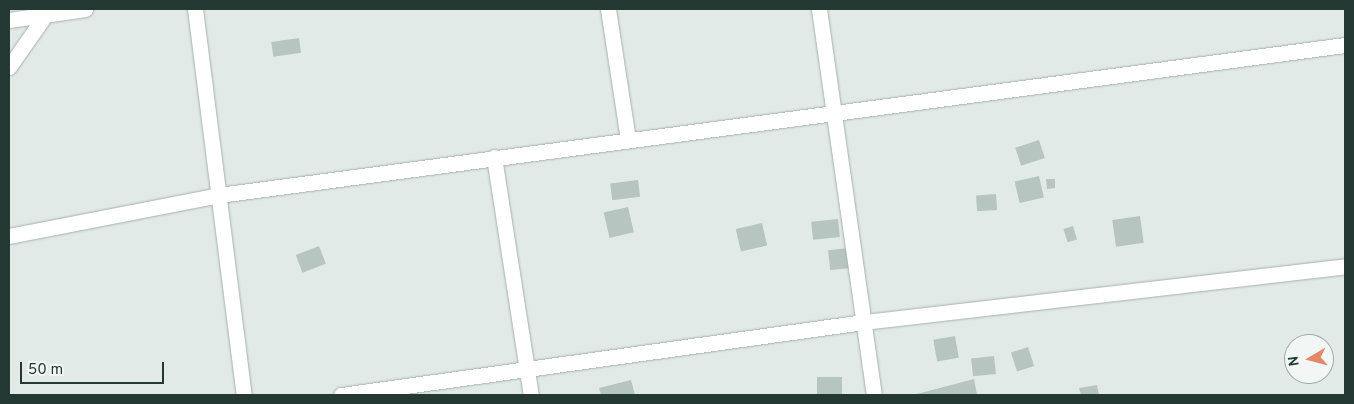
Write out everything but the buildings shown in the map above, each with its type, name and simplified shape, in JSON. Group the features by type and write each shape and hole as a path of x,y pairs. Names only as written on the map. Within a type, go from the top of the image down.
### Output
{"street":[{"path":"9,20 46,13 85,9"},
{"path":"195,9 244,395"},
{"path":"608,9 628,139"},
{"path":"819,9 874,395"},
{"path":"9,67 46,13"},
{"path":"9,236 219,195 833,110 1345,45"},
{"path":"494,157 531,395"},
{"path":"341,395 864,322 1345,266"}]}
